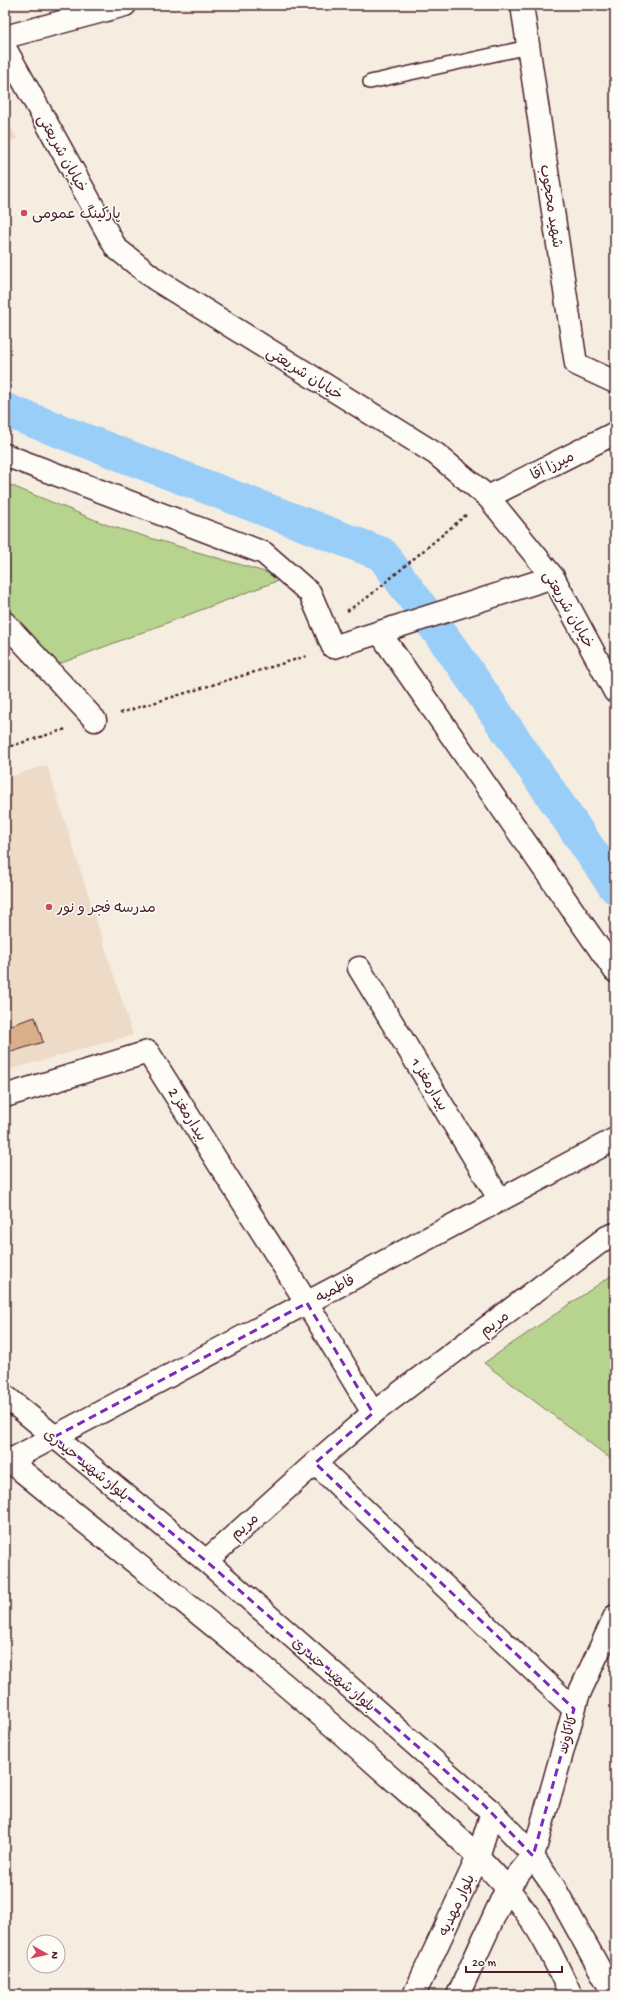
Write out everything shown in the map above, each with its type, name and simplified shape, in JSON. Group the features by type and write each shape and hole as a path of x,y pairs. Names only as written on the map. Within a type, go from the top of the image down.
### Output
{"street":[{"path":"5,37 125,5"},
{"name":"شهید محجوب","path":"522,5 576,364 615,382"},
{"name":"خیابان شریعتی","path":"5,48 116,248 155,279 436,454 488,497 554,578 615,692"},
{"name":"میرزا آقا","path":"488,497 615,433"},
{"path":"5,455 264,553 310,593 334,647 554,578"},
{"path":"5,623 95,720"},
{"path":"380,633 615,971"},
{"name":"بیدارمغز 1","path":"359,968 500,1200"},
{"name":"بیدارمغز 2","path":"5,1096 148,1052 307,1303"},
{"name":"فاطمیه","path":"6,1461 54,1437 615,1139"},
{"name":"مریم","path":"206,1561 315,1463 374,1413 607,1237 615,1234"},
{"path":"307,1303 374,1413"},
{"name":"بلوار شهید حیدری","path":"5,1396 206,1561 492,1812 533,1856 568,1911 614,1995"},
{"path":"6,1461 198,1612 329,1723 478,1857 507,1888 545,1941 571,1995"},
{"path":"315,1463 574,1709"},
{"name":"کاکاوند","path":"533,1856 578,1696 615,1616"},
{"name":"بلوار مهدیه","path":"414,1995 478,1857 492,1812"},
{"path":"458,1995 507,1888 533,1856"}],"lane":[{"path":"370,82 528,47"}],"path":[{"path":"368,597 488,497"},
{"path":"5,748 334,647"}],"highlighted area":[{"path":"307,1303 373,1413 315,1463 574,1709 533,1856 483,1804 206,1561 54,1437"}],"shaded area":[{"path":"5,119 17,138 5,145"},
{"name":"مدرسه فجر و نور","path":"47,765 133,1035 5,1071 5,778"}],"green space":[{"path":"5,483 110,526 285,578 38,672 5,634"},
{"path":"615,1273 615,1462 484,1363"}],"building":[{"path":"35,1017 43,1042 5,1054 5,1027"}],"waterway":[{"path":"5,410 382,554 458,658 615,887"}],"place":[{"name":"پارکینگ عمومی","path":"24,213"},
{"name":"مدرسه فجر و نور","path":"49,907"}]}
